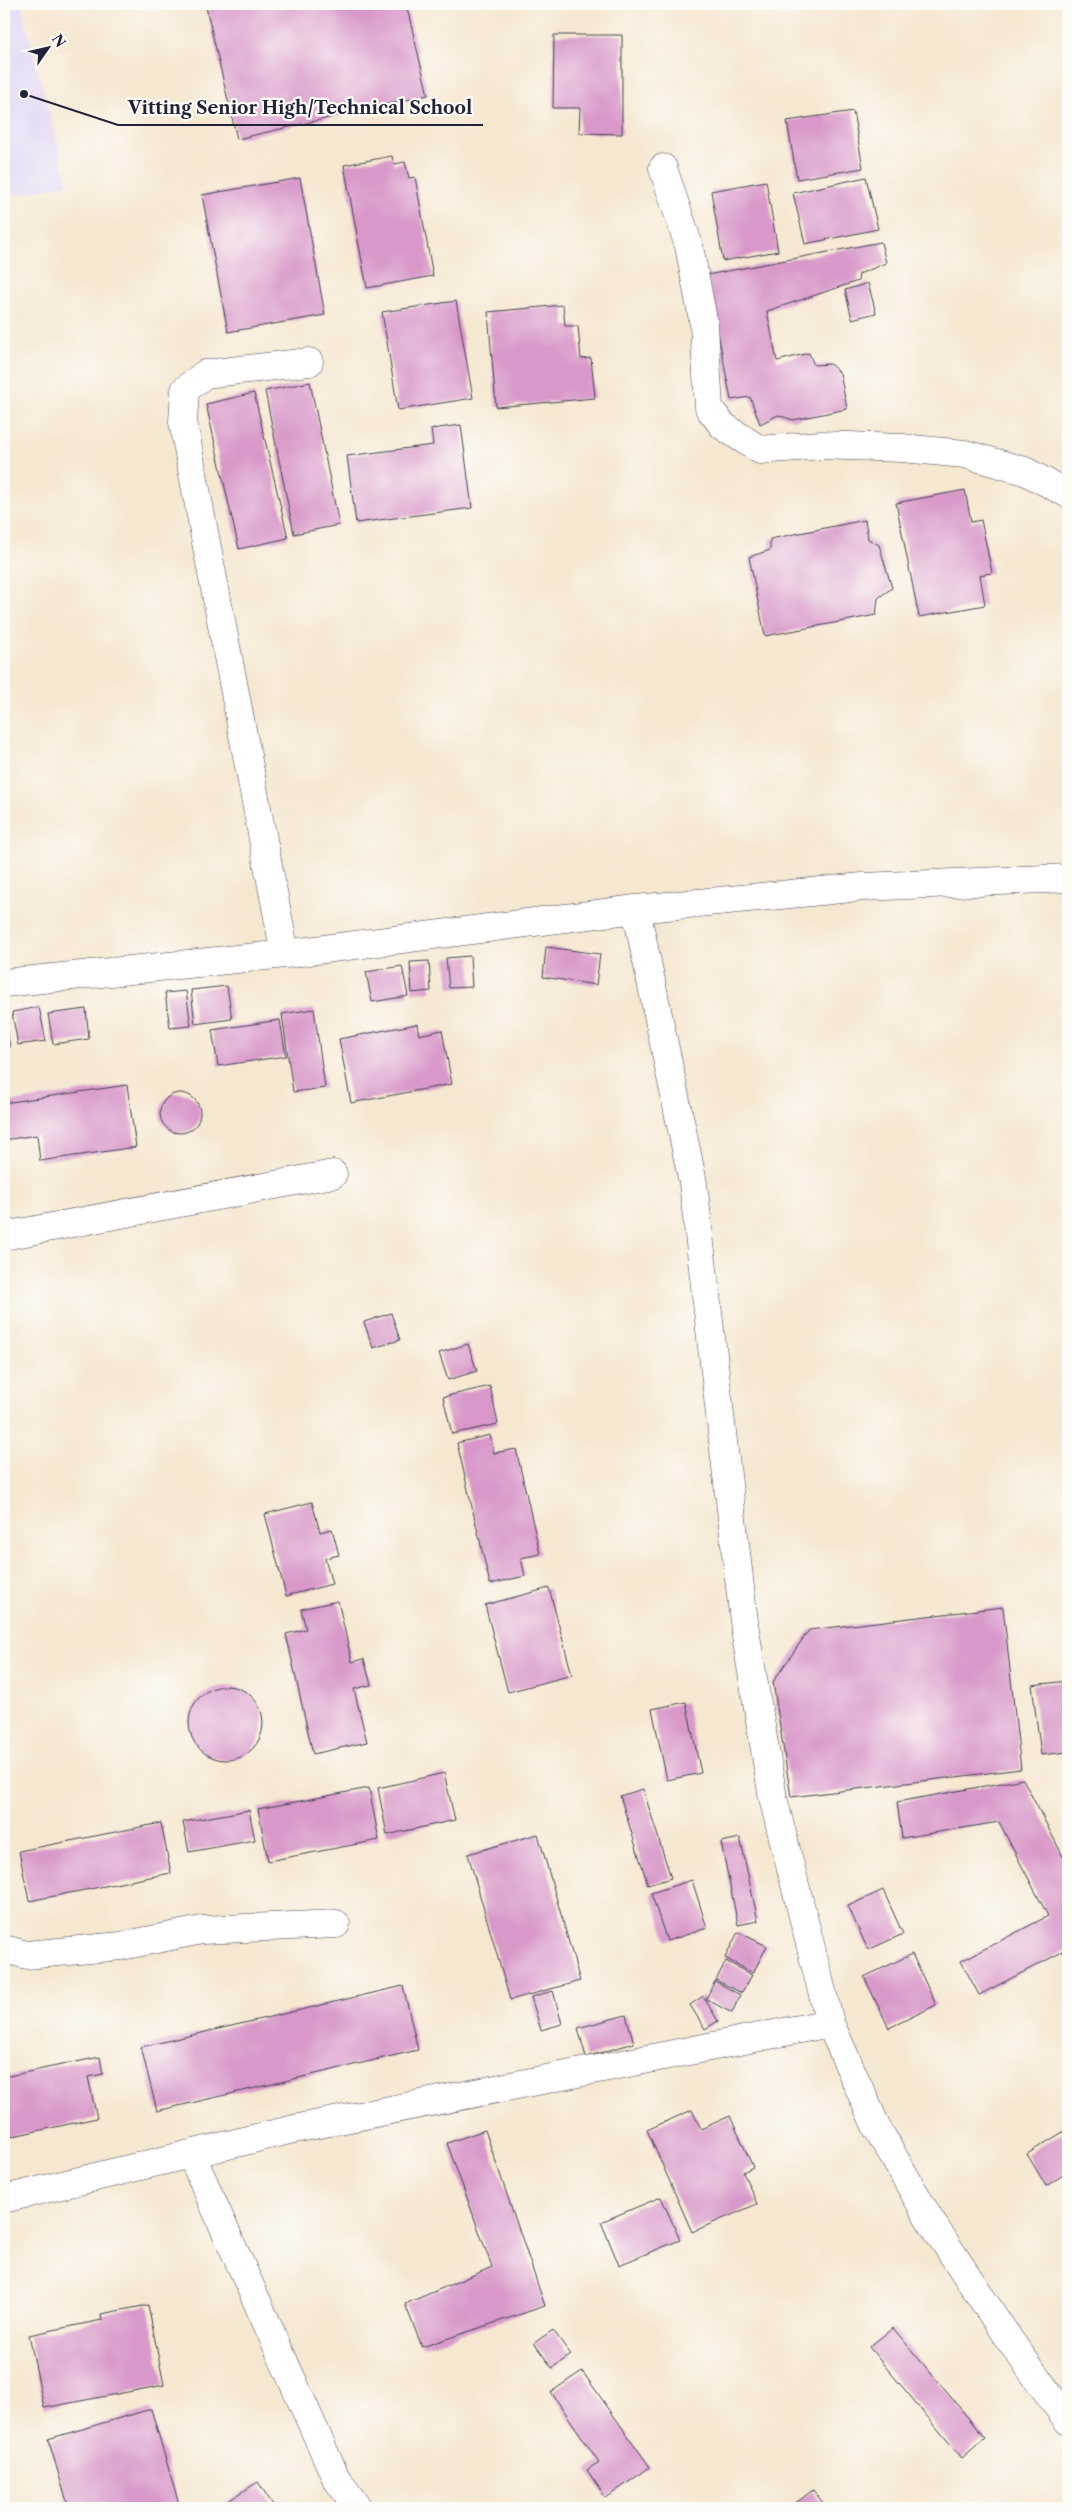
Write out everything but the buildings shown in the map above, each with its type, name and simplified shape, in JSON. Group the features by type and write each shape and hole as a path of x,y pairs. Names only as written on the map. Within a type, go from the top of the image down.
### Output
{"street":[{"path":"663,168 689,246 704,324 709,408 722,426 760,450 821,445 902,448 964,454 1025,471 1068,494"},
{"path":"285,954 183,422 185,390 206,374 309,362"},
{"path":"4,983 285,954 636,909 862,887 1068,878"},
{"path":"636,909 693,1183 745,1630 773,1798 830,2022 877,2128 930,2220 1006,2335 1068,2421"},
{"path":"4,1236 333,1174"},
{"path":"4,1949 26,1955 121,1946 202,1930 275,1925 336,1924"},
{"path":"4,2199 294,2129 830,2022"},
{"path":"191,2154 336,2478 358,2508"}],"shaded area":[{"path":"4,4 21,4 68,184 4,198"}],"place":[{"name":"Vitting Senior High/Technical School","path":"24,94"}]}
